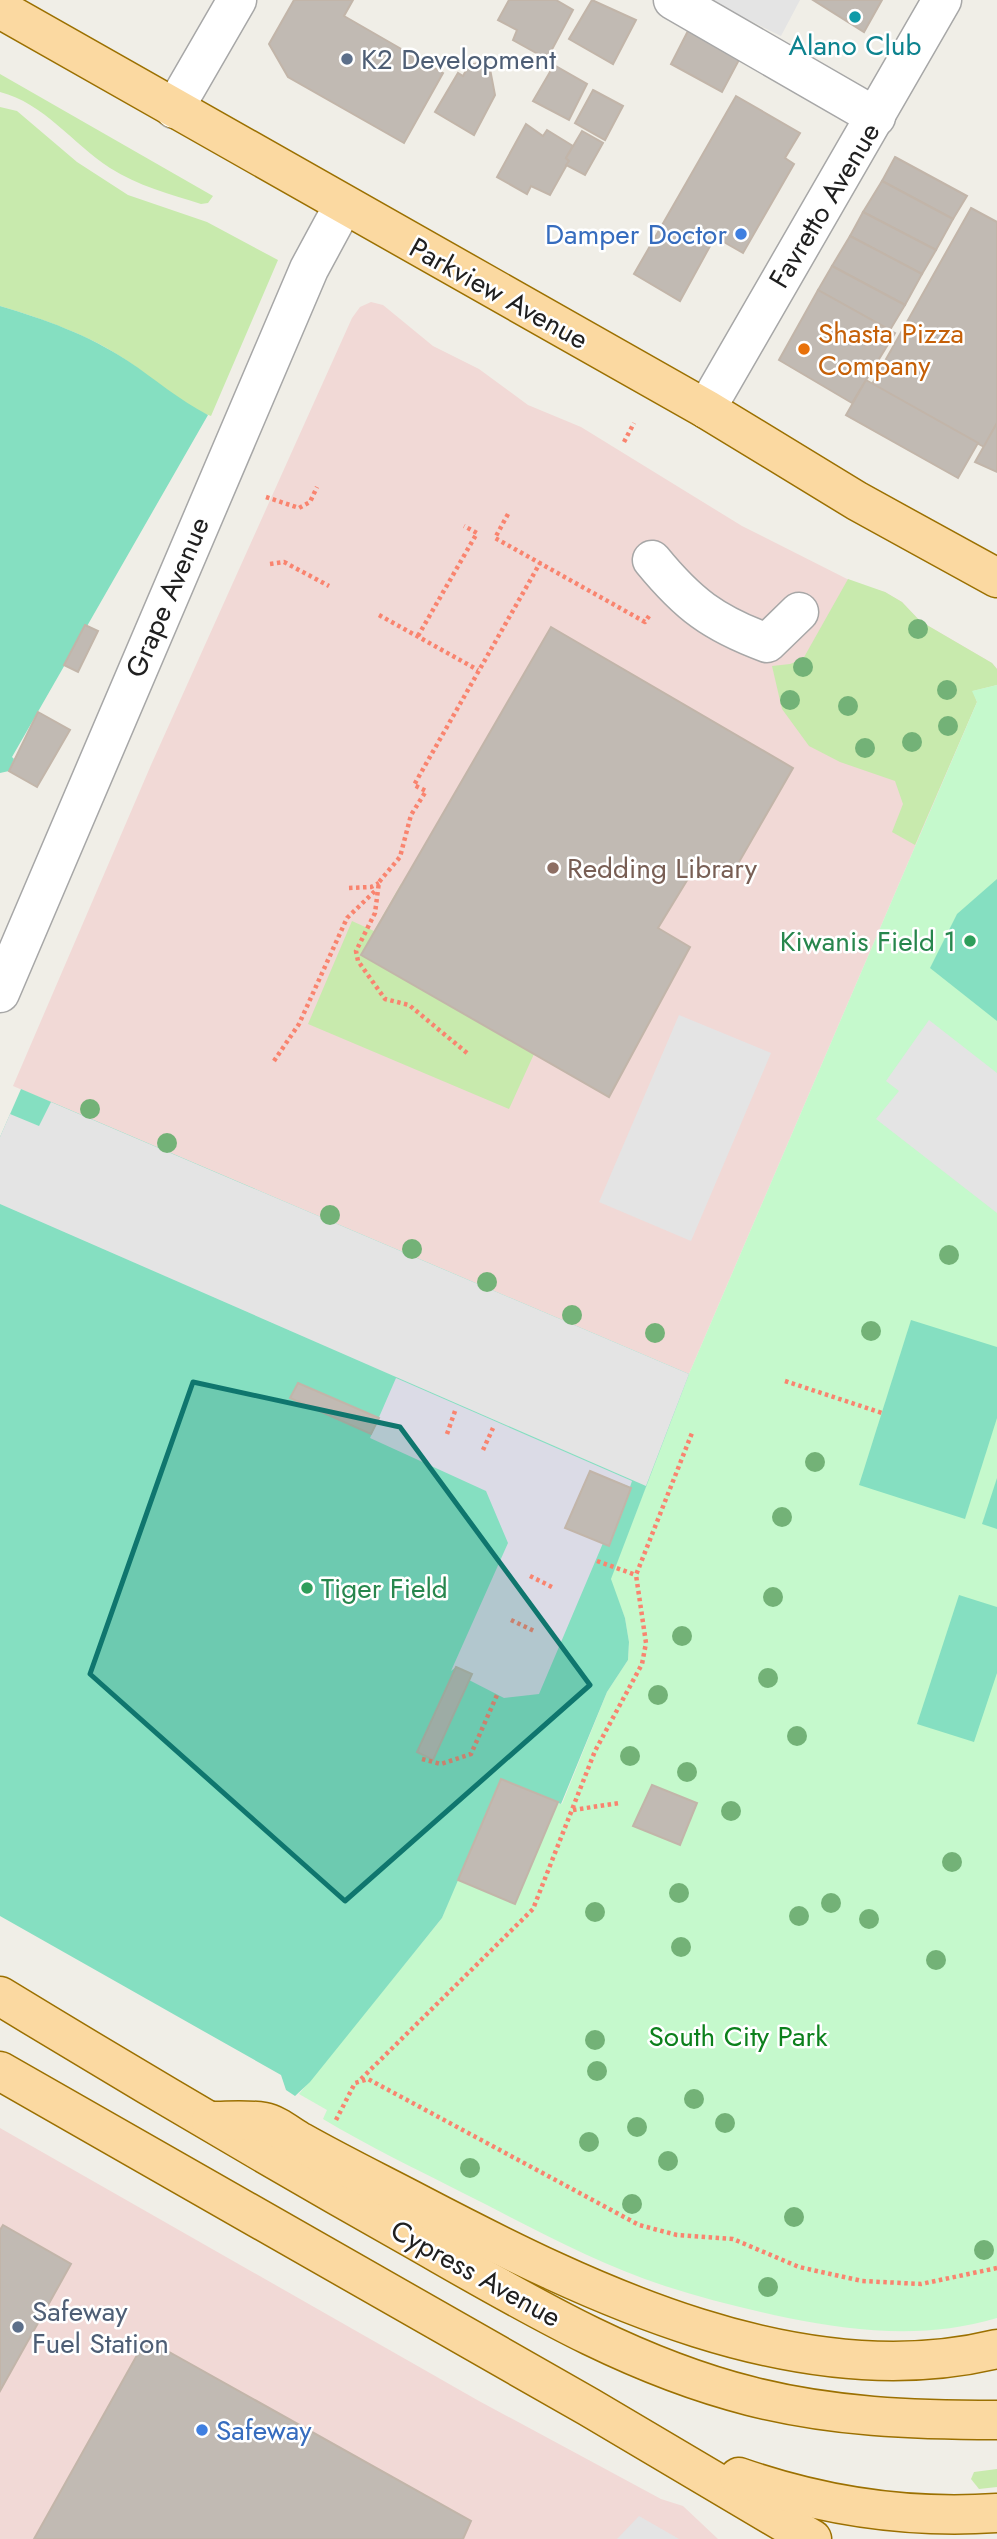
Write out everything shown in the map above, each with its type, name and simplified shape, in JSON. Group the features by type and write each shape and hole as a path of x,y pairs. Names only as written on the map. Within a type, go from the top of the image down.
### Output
{"main road":[{"name":"Parkview Avenue","path":"0,9 343,206 706,409 857,501 997,578"},
{"name":"Cypress Avenue","path":"0,1996 205,2121 532,2305 654,2366 749,2396 798,2407 904,2420 997,2420"},
{"name":"Cypress Avenue","path":"0,2071 671,2454 812,2539"},
{"path":"205,2121 267,2122 543,2268 614,2298 677,2320 768,2345 865,2361 931,2361 997,2349"},
{"path":"671,2454 767,2487 855,2508 897,2512 997,2513"}],"street":[{"path":"174,109 237,0"},
{"path":"673,0 876,117"},
{"name":"Favretto Avenue","path":"706,409 942,0"},
{"name":"Grape Avenue","path":"0,993 310,267 343,206"},
{"path":"652,560 682,597 731,630 767,643 799,612"}],"path":[{"path":"624,442 634,423"},
{"path":"266,497 299,508 310,502 317,487"},
{"path":"508,514 495,538 645,622 655,606"},
{"path":"418,636 477,533 464,526"},
{"path":"270,564 284,562 329,586"},
{"path":"349,888 371,887 379,882 400,857 411,815 426,791 414,785 540,563"},
{"path":"379,615 478,670"},
{"path":"379,882 375,913 356,951 358,961 385,999 409,1005 467,1053"},
{"path":"274,1061 299,1024 347,918 376,890"},
{"path":"785,1381 882,1413"},
{"path":"447,1434 456,1411"},
{"path":"483,1450 493,1428"},
{"path":"333,2125 355,2083 533,1909 598,1744 642,1664 646,1643 636,1575 692,1433"},
{"path":"597,1561 636,1575"},
{"path":"530,1576 554,1588"},
{"path":"511,1620 534,1631"},
{"path":"422,1759 440,1763 471,1754 497,1695"},
{"path":"573,1810 606,1802 619,1803"},
{"path":"361,2079 376,2081 639,2225 658,2231 733,2239 799,2267 862,2281 920,2284 997,2268"}],"highlighted area":[{"path":"193,1382 400,1427 590,1685 345,1901 90,1674"}],"shaded area":[{"path":"708,0 800,0 781,36"},
{"path":"371,302 383,305 433,346 479,369 528,405 581,427 742,526 857,584 885,592 902,602 920,621 992,663 997,669 997,685 973,691 977,702 689,1374 13,1086 151,765 352,318 360,307"},
{"path":"679,1015 771,1053 691,1241 599,1202"},
{"path":"929,1020 997,1073 997,1213 876,1119 899,1091 886,1081"},
{"path":"51,1102 689,1374 646,1486 0,1204 0,1137 10,1114 39,1126"},
{"path":"396,1378 632,1481 630,1487 590,1471 565,1528 603,1543 539,1694 504,1698 469,1680 471,1674 456,1667 451,1671 508,1543 486,1491 370,1438"},
{"path":"0,2128 479,2401 661,2499 683,2506 718,2539 0,2539"},
{"path":"639,2516 679,2539 617,2539"}],"green space":[{"path":"0,74 213,196 208,203 201,204 154,189 110,168 31,105 0,92"},
{"path":"0,107 17,111 77,162 128,195 207,222 278,260 211,416 179,399 129,362 99,344 0,306"},
{"path":"0,306 50,322 98,343 208,415 12,757 14,759 9,771 0,773"},
{"path":"848,579 885,592 902,602 920,621 992,663 997,669 997,685 973,691 977,702 915,845 892,832 903,804 895,781 840,762 809,746 782,709 772,666 803,659"},
{"name":"South City Park","path":"997,685 997,2318 945,2329 866,2330 772,2315 639,2277 537,2231 357,2139 323,2119 327,2110 299,2094 442,1918 457,1880 515,1904 558,1803 562,1804 607,1692 628,1660 629,1642 625,1618 610,1580 689,1374 977,702 972,691"},
{"name":"Kiwanis Field 1","path":"997,879 997,1021 930,968 957,914"},
{"path":"401,884 648,1023 609,1097 534,1054 509,1109 308,1024 352,921 374,931"},
{"name":"Tiger Field","path":"21,1089 689,1374 611,1579 625,1618 629,1642 628,1660 607,1692 561,1804 501,1779 442,1918 310,2082 295,2096 286,2090 281,2075 0,1916 0,1137"},
{"path":"911,1320 997,1347 997,1418 965,1519 859,1485"},
{"path":"997,1478 997,1529 982,1524"},
{"path":"959,1595 997,1607 997,1673 974,1742 917,1724"},
{"path":"997,2469 997,2487 979,2489 971,2479 974,2472"}],"building":[{"name":"K2 Development","path":"294,0 353,0 344,16 443,73 404,143 288,77 269,44"},
{"path":"509,0 556,0 573,10 547,59 513,40 517,30 498,20"},
{"path":"592,0 636,20 613,64 569,39"},
{"name":"Alano Club","path":"813,0 882,0 864,32"},
{"path":"689,29 740,58 722,92 671,64"},
{"path":"478,63 490,69 495,95 474,135 435,112 458,73 463,76 469,65"},
{"path":"554,65 587,84 569,120 533,101"},
{"path":"593,90 623,106 605,140 575,123"},
{"path":"736,96 800,133 785,158 794,164 743,253 715,237 680,301 634,274"},
{"path":"526,124 543,136 547,130 573,146 566,158 569,161 550,195 531,186 527,194 497,177"},
{"path":"582,131 603,143 585,175 566,165 569,161 566,158"},
{"path":"895,157 967,196 953,219 882,181"},
{"path":"882,181 953,219 936,250 863,212"},
{"path":"971,208 997,222 997,423 984,447 872,384"},
{"path":"863,212 936,250 922,274 850,236"},
{"path":"850,236 922,274 905,305 832,266"},
{"path":"832,266 905,305 890,330 818,290"},
{"path":"818,290 895,333 852,403 779,360"},
{"path":"866,380 978,443 958,478 846,415"},
{"path":"997,423 997,472 975,462"},
{"path":"85,625 98,631 78,672 64,665"},
{"name":"Redding Library","path":"551,627 793,768 731,876 700,859 658,928 690,947 609,1097 361,955"},
{"path":"38,712 70,730 37,787 9,771"},
{"path":"298,1383 379,1418 371,1434 290,1398"},
{"path":"590,1471 631,1488 609,1546 565,1528"},
{"path":"456,1667 472,1674 433,1760 417,1752"},
{"path":"501,1779 558,1802 515,1904 458,1880"},
{"path":"652,1785 697,1803 680,1845 633,1826"},
{"name":"Safeway Fuel Station","path":"3,2225 71,2264 0,2391 0,2230"},
{"name":"Safeway","path":"146,2339 471,2521 463,2539 34,2539"}],"place":[{"name":"Alano Club","path":"855,17"},
{"name":"K2 Development","path":"347,59"},
{"name":"Damper Doctor","path":"741,234"},
{"name":"Shasta Pizza Company","path":"804,349"},
{"name":"Redding Library","path":"553,868"},
{"name":"Kiwanis Field 1","path":"970,941"},
{"name":"Tiger Field","path":"307,1588"},
{"name":"Safeway Fuel Station","path":"18,2327"},
{"name":"Safeway","path":"202,2430"}]}
